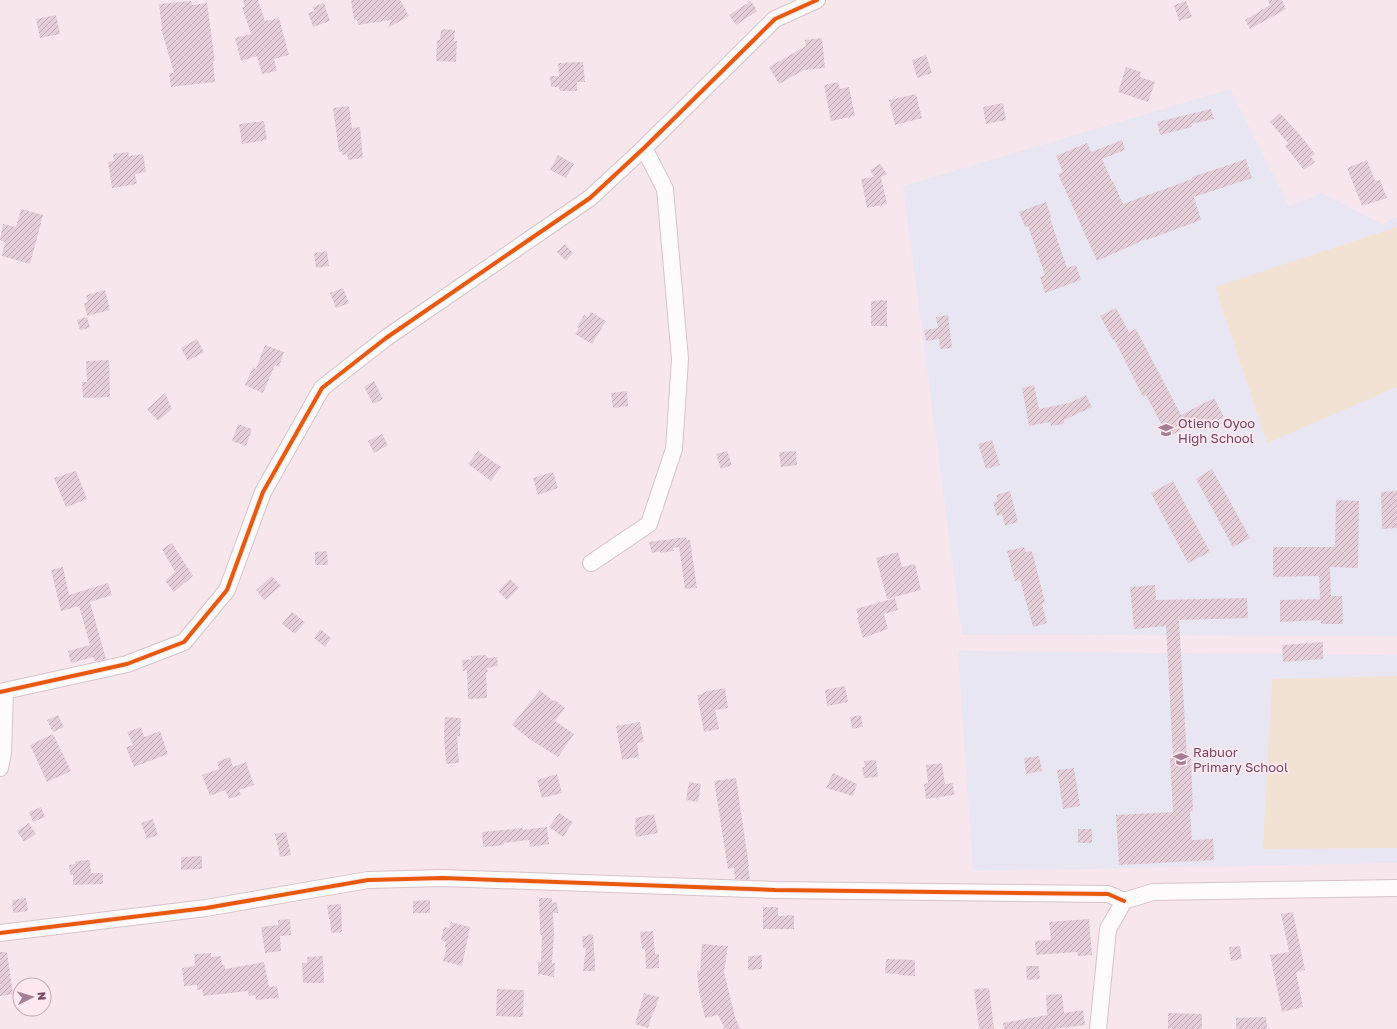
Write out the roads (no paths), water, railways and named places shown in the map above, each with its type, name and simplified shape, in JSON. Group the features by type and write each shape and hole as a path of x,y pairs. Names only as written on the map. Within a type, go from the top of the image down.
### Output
{"street":[{"path":"0,768 3,753 2,692 127,664 184,642 227,590 263,492 322,388 386,338 590,198 644,148 775,19 817,0"},
{"path":"591,563 649,524 674,449 680,359 665,189 644,148"},
{"path":"0,934 206,908 368,880 443,878 775,890 1108,894 1124,901 1153,892 1397,888"},
{"path":"1098,1029 1108,929 1124,901"}],"place":[{"name":"Otieno Oyoo High School","path":"1166,430"},
{"name":"Rabuor Primary School","path":"1181,759"}]}
